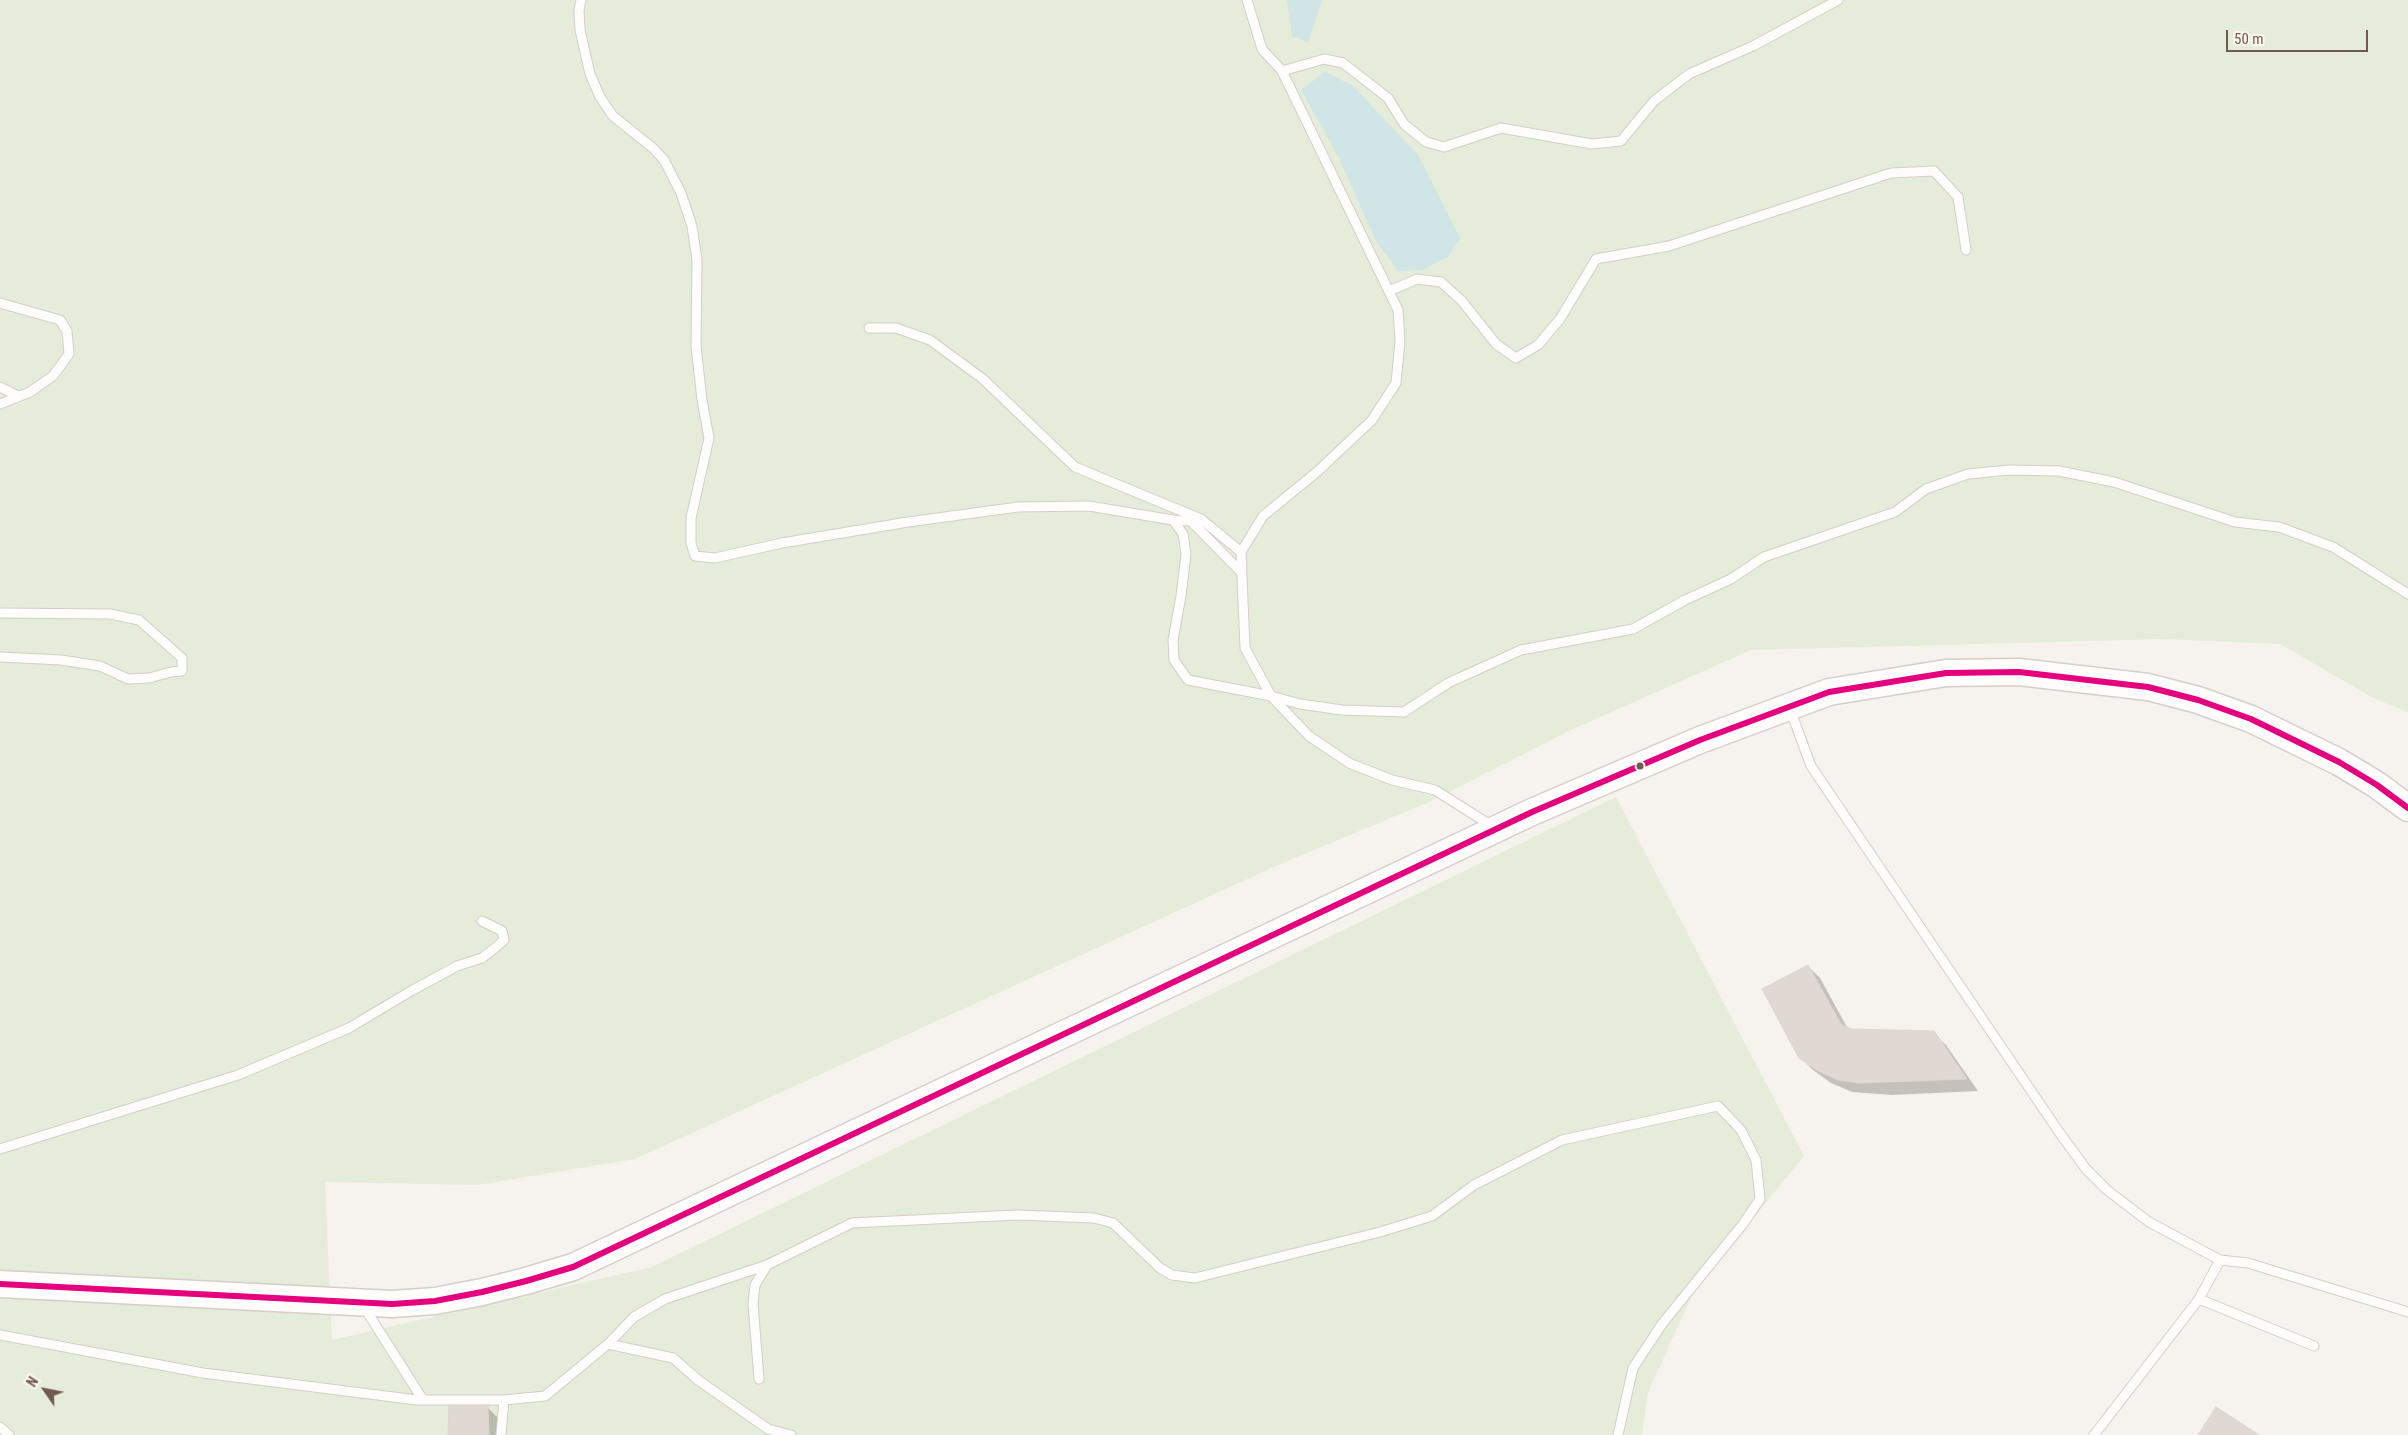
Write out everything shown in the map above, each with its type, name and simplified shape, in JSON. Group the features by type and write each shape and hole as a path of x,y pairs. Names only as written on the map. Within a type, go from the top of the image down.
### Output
{"street":[{"path":"0,1284 392,1304 435,1301 526,1282 573,1266 1497,829 1700,740 1789,705 1829,692 1946,673 2019,672 2148,687 2198,700 2251,719 2339,762 2377,785 2408,808"}],"lane":[{"path":"581,0 579,10 580,30 590,74 600,97 613,116 654,149 664,160 681,193 692,226 697,260 696,346 702,400 709,438 691,518 690,544 695,556 714,558 782,543 908,522 1018,507 1089,506 1173,520 1191,521 1241,572"},
{"path":"1247,0 1262,49 1282,71 1398,310 1400,341 1396,383 1372,420 1318,471 1263,516 1241,552 1245,648 1271,696 1309,736 1349,763 1392,780 1435,790 1497,829"},
{"path":"1282,71 1324,59 1343,64 1388,98 1404,124 1426,142 1444,147 1502,128 1592,144 1621,141 1654,101 1689,74 1753,46 1838,0"},
{"path":"1389,291 1417,279 1441,282 1462,301 1496,344 1516,358 1538,345 1560,319 1596,259 1670,246 1891,173 1934,170 1958,197 1966,250"},
{"path":"0,303 60,320 67,331 68,354 53,376 0,404"},
{"path":"869,328 896,328 930,340 983,379 1075,467 1201,519 1241,552"},
{"path":"0,387 18,396"},
{"path":"1173,520 1183,534 1186,554 1174,640 1174,660 1188,680 1271,696 1300,704 1342,710 1404,712 1448,683 1521,650 1633,628 1731,578 1764,557 1895,512 1926,489 1968,474 2008,470 2059,471 2114,482 2235,522 2279,527 2334,547 2408,594"},
{"path":"0,613 110,614 139,620 182,658 182,671 148,678 128,679 100,666 61,660 0,657"},
{"path":"1789,705 1811,766 2058,1132 2086,1170 2107,1190 2149,1222 2220,1260 2248,1263 2408,1312"},
{"path":"0,1149 238,1075 349,1028 410,991 457,966 482,958 495,948 504,940 502,931 482,921"},
{"path":"0,1335 203,1373 423,1400 504,1400 545,1396 608,1344 634,1317 665,1299 767,1265 852,1223 1017,1215 1094,1218 1113,1223 1160,1268 1172,1275 1195,1278 1380,1232 1432,1216 1474,1185 1562,1140 1718,1106 1741,1130 1756,1160 1760,1199 1743,1224 1662,1324 1633,1368 1618,1435"},
{"path":"2094,1435 2199,1299 2220,1260"},
{"path":"759,1379 753,1304 755,1285 767,1265"},
{"path":"2199,1299 2314,1346"},
{"path":"361,1303 423,1400"},
{"path":"608,1344 673,1358 698,1380 768,1429 791,1435"},
{"path":"501,1435 504,1400"},
{"path":"0,1427 8,1435"}],"green space":[{"path":"0,0 2408,0 2408,712 2377,700 2280,644 2165,639 1751,650 1571,730 1429,802 1278,865 635,1159 477,1185 325,1182 332,1340 652,1267 1616,797 1804,1156 1695,1289 1648,1392 1642,1435 0,1435"}],"shaded area":[{"path":"1287,0 1322,0 1308,42 1292,36"},
{"path":"1325,72 1353,86 1418,155 1460,238 1448,257 1422,270 1398,271 1376,241 1337,154 1301,90"}],"building":[{"path":"1808,965 1841,1024 1851,1029 1934,1031 1967,1079 1860,1083 1838,1080 1818,1071 1799,1058 1762,989"},
{"path":"449,1406 488,1406 489,1435 448,1435"},
{"path":"2216,1407 2259,1435 2198,1435"}],"transit line":[{"path":"0,1284 392,1304 435,1301 482,1292 573,1267 1532,812 1700,740 1829,692 1946,673 2019,672 2148,687 2198,700 2251,719 2339,762 2377,785 2408,808"}]}
